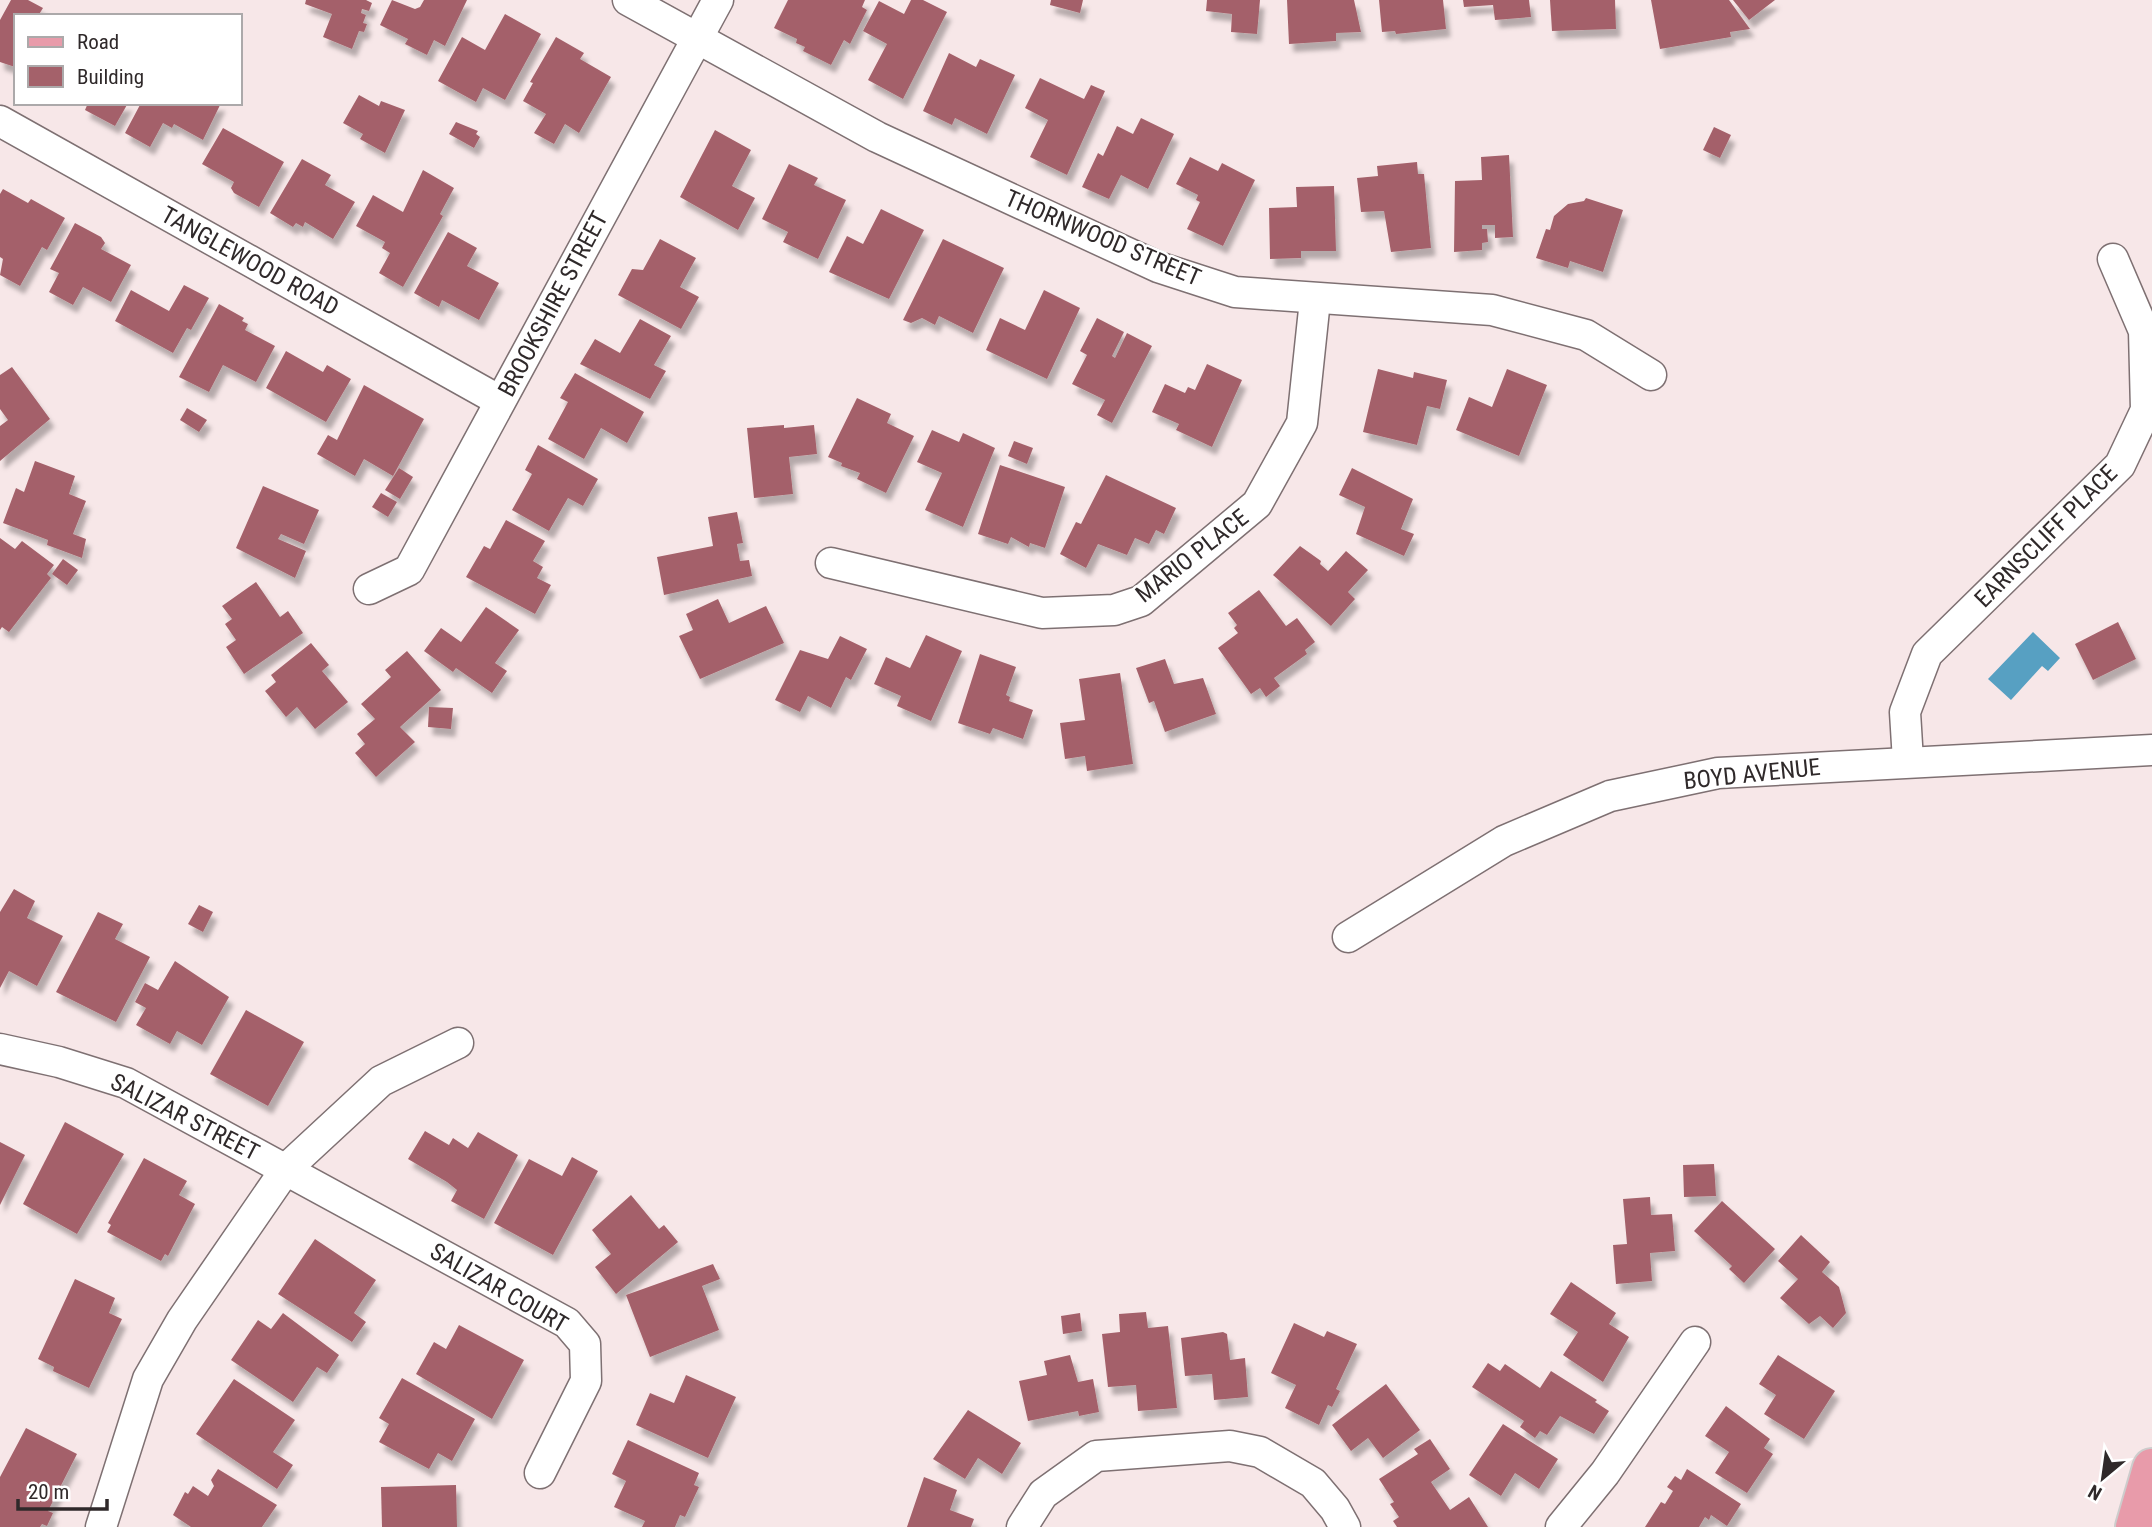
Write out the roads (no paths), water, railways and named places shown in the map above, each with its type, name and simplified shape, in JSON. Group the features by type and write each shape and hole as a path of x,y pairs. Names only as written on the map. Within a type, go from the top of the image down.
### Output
{"main road":[{"path":"2135,1527 2152,1468"}],"street":[{"name":"THORNWOOD STREET","path":"628,0 877,137 1158,267 1235,292 1315,300 1492,310 1586,335 1651,375"},
{"name":"BROOKSHIRE STREET","path":"369,590 409,570 718,0"},
{"name":"TANGLEWOOD ROAD","path":"0,121 500,401"},
{"name":"EARNSCLIFF PLACE","path":"1908,761 1905,712 1927,654 2120,465 2146,410 2144,331 2113,260"},
{"name":"MARIO PLACE","path":"831,563 1042,613 1114,610 1141,601 1257,504 1302,423 1315,300"},
{"name":"BOYD AVENUE","path":"1348,937 1504,841 1610,796 1718,773 2152,750"},
{"path":"101,1527 148,1379 182,1320 286,1169 381,1081 458,1043"},
{"name":"SALIZAR STREET","path":"0,1049 60,1062 126,1083 286,1169"},
{"name":"SALIZAR COURT","path":"286,1169 567,1323 585,1343 586,1381 540,1473"},
{"path":"1561,1527 1605,1473 1695,1342"},
{"path":"1022,1527 1043,1494 1096,1457 1230,1446 1261,1452 1313,1483 1335,1509 1345,1527"}],"water":[{"path":"2033,632 2060,658 2048,671 2042,666 2011,700 1988,679"}]}
